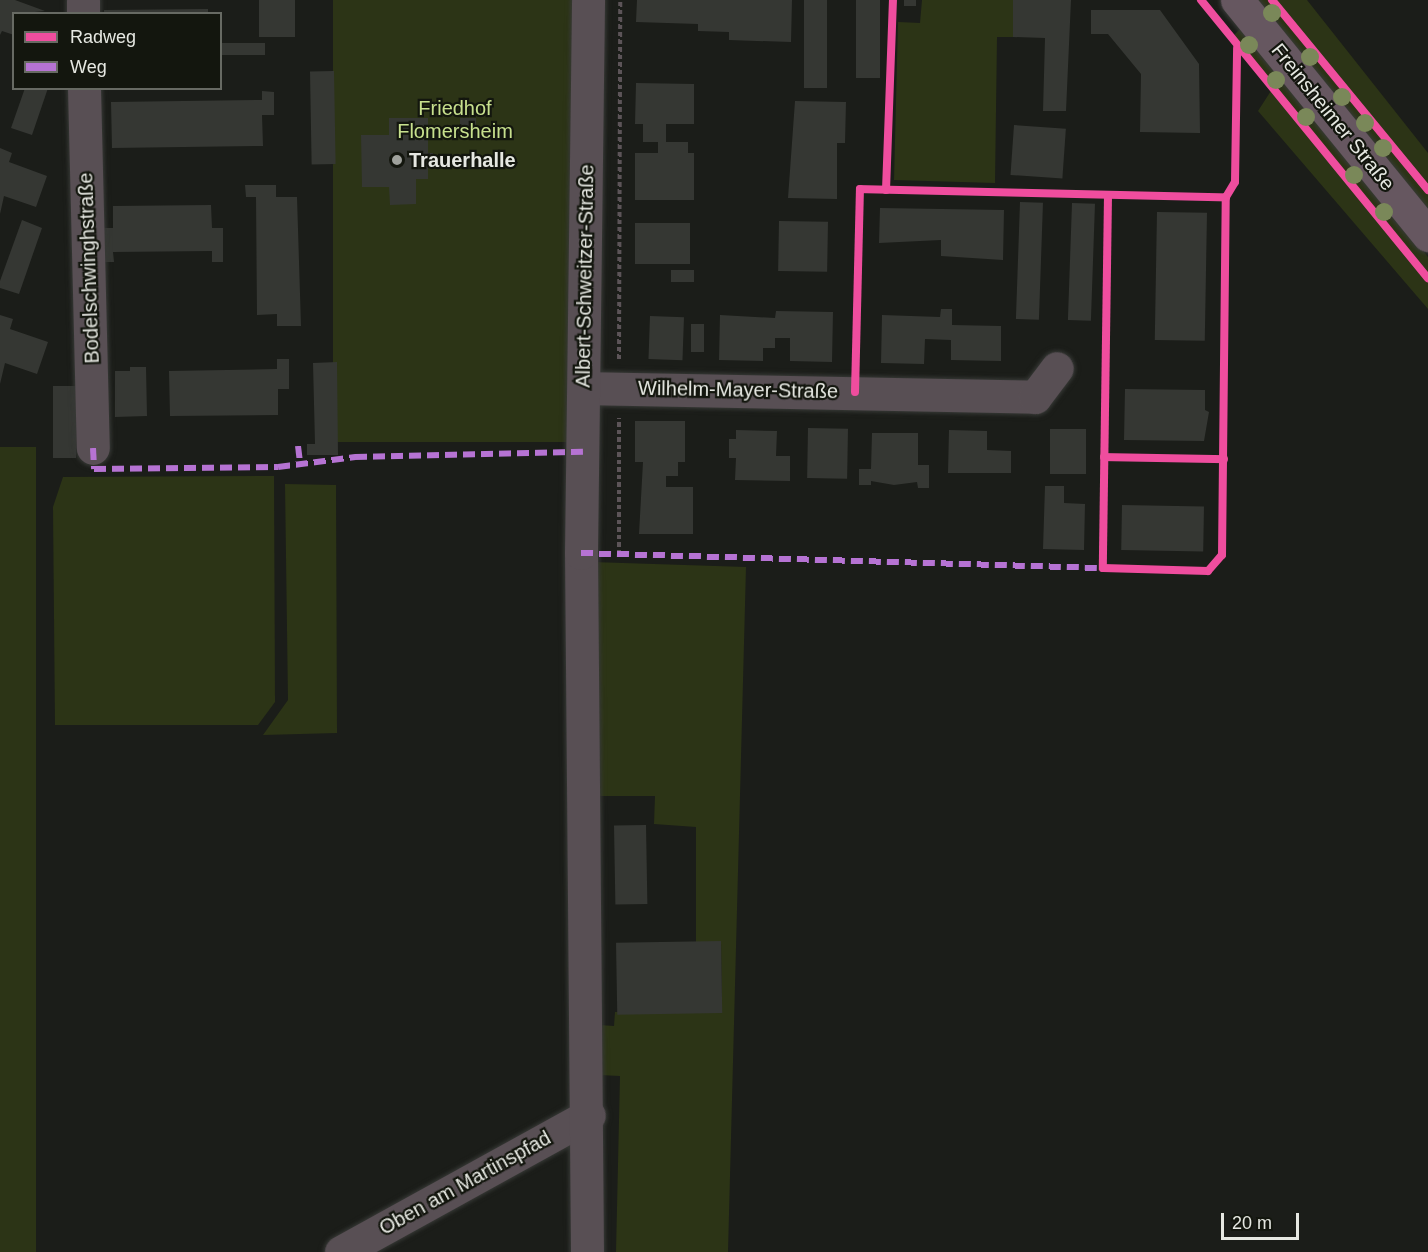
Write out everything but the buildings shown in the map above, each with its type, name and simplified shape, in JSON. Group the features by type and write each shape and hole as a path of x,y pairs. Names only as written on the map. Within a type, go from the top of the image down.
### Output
{"main road":[{"name":"Freinsheimer Straße","path":"1237,0 1428,235"}],"street":[{"name":"Albert-Schweitzer-Straße","path":"587,1252 589,1115 581,553 588,0"},
{"name":"Bodelschwinghstraße","path":"84,90 93,448"},
{"name":"Wilhelm-Mayer-Straße","path":"584,388 1035,397 1057,368"},
{"name":"Oben am Martinspfad","path":"341,1252 589,1115"}],"path":[{"path":"619,554 620,0"}],"green space":[{"name":"Friedhof Flomersheim","path":"333,0 574,0 574,442 333,442"},
{"path":"922,0 1013,0 1013,37 997,37 995,183 894,180 898,22 920,23"},
{"path":"1258,0 1307,0 1428,153 1428,210"},
{"path":"1241,28 1428,257 1428,309 1258,111 1274,86 1234,35"},
{"path":"0,447 36,447 36,1252 0,1252"},
{"path":"274,476 275,702 258,725 55,725 53,507 63,477"},
{"path":"285,484 336,485 337,733 263,735 288,700"},
{"path":"592,562 746,567 728,1252 616,1252 620,1076 599,1075 600,1025 614,1026 615,1012 722,1013 721,942 696,942 696,827 654,824 655,796 591,796"}],"marked path":[{"path":"298,446 300,462"},
{"path":"93,448 94,469 278,467 355,457 583,452"},
{"path":"581,553 1103,568"}],"cycle path":[{"path":"886,190 893,0"},
{"path":"1201,0 1428,278"},
{"path":"1272,0 1428,190"},
{"path":"1108,195 1103,568 1208,571 1222,555 1226,197 1235,182 1237,48"},
{"path":"855,392 860,189 1226,197"},
{"path":"1104,457 1224,459"}],"place":[{"name":"Trauerhalle","path":"397,160"}]}
